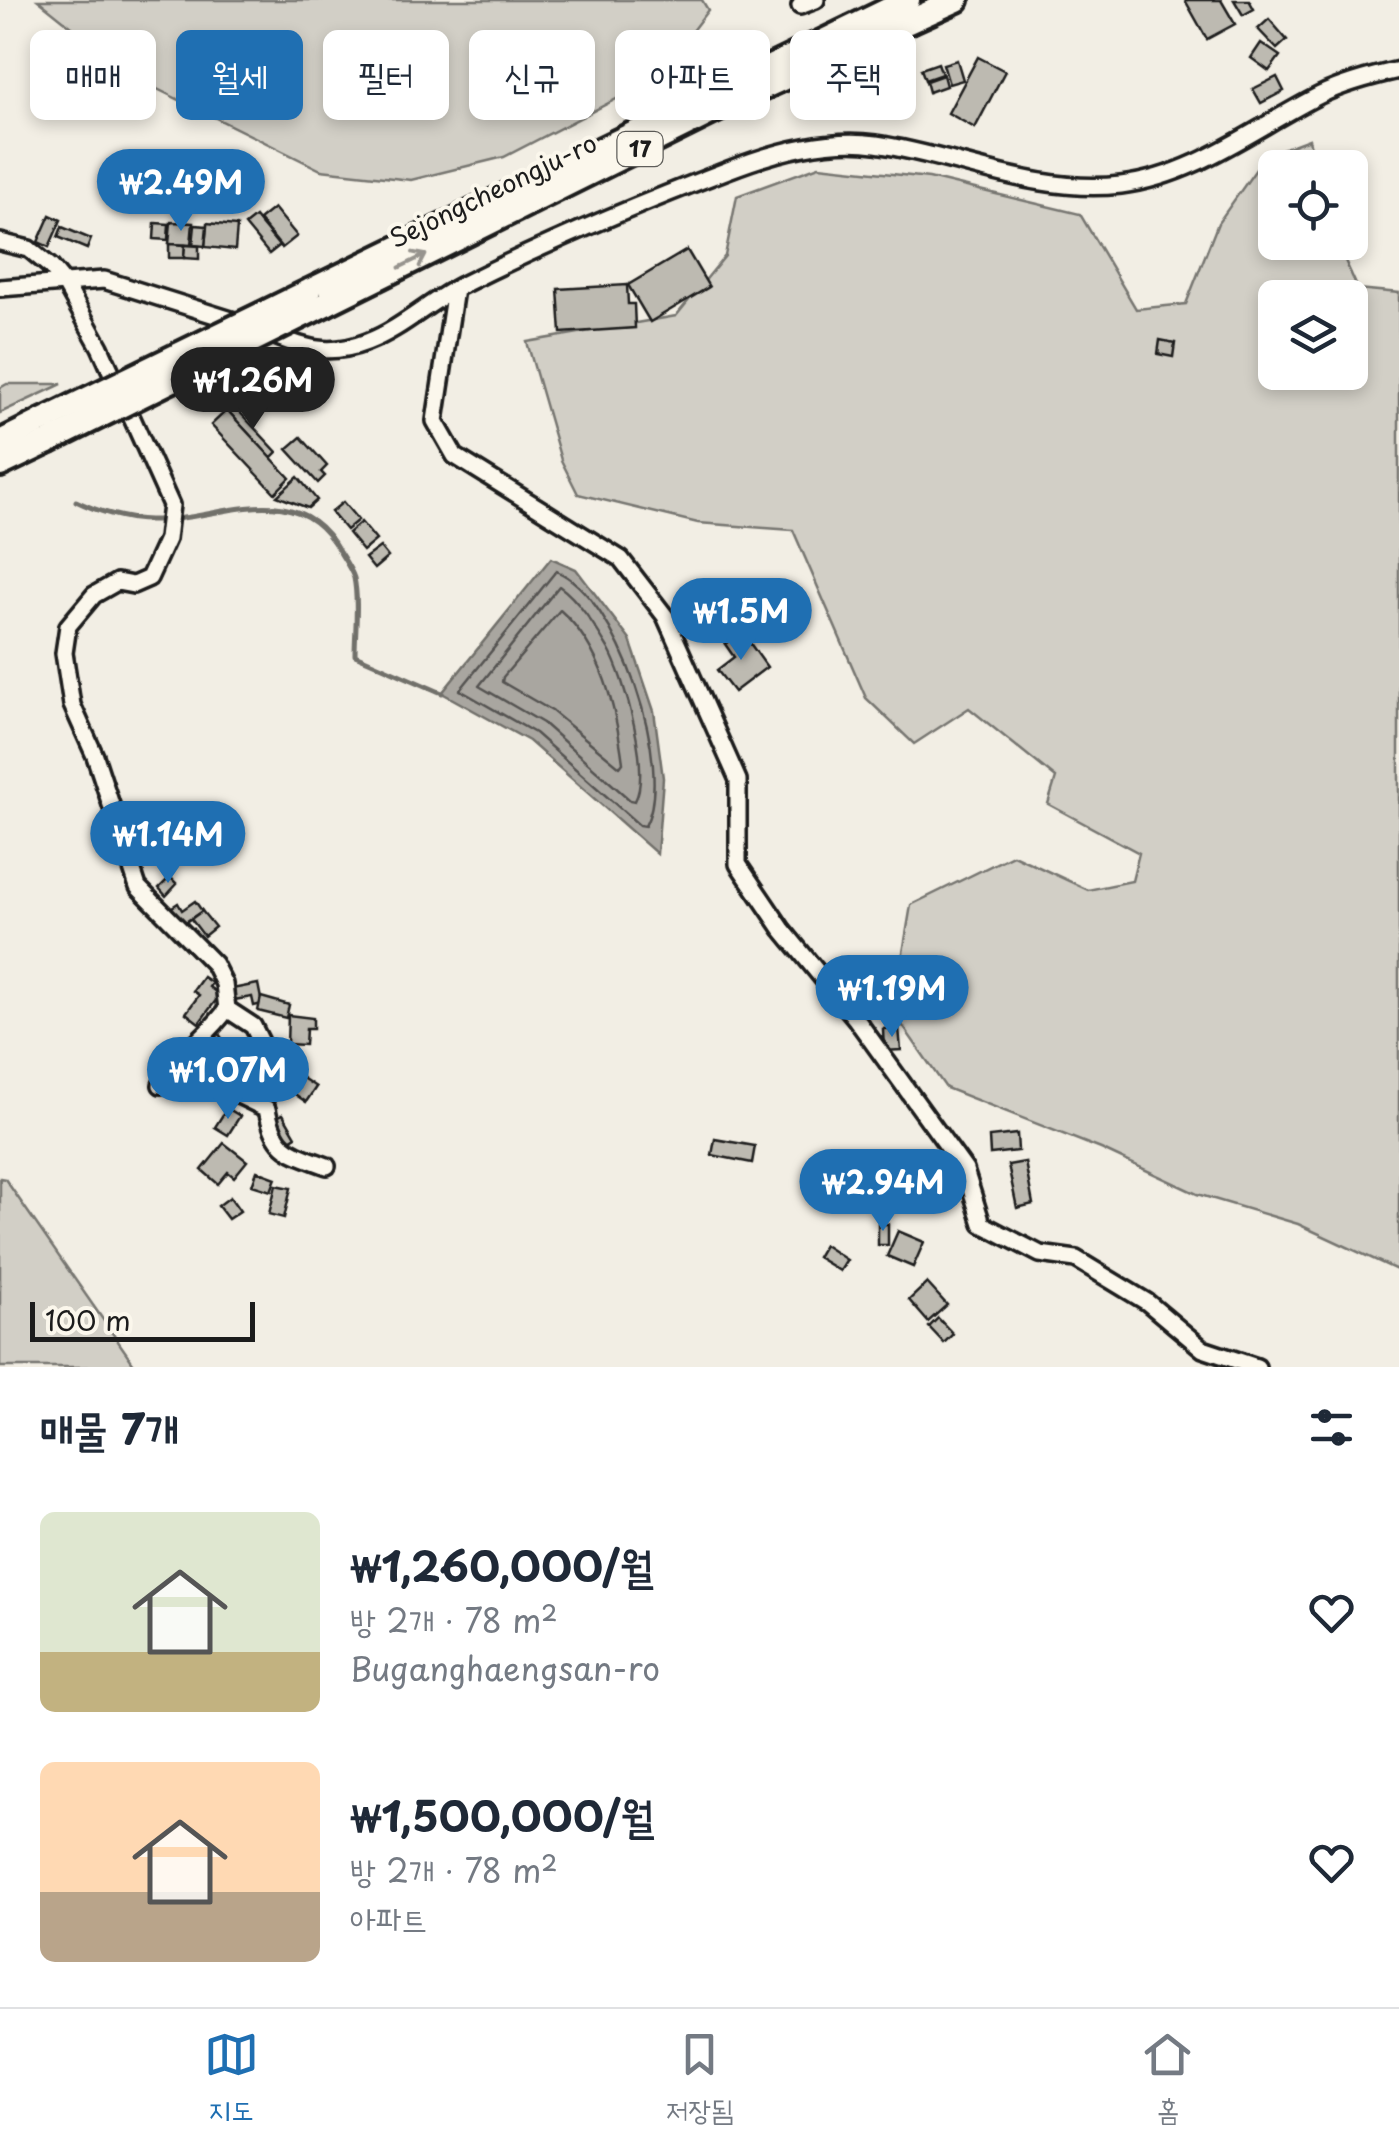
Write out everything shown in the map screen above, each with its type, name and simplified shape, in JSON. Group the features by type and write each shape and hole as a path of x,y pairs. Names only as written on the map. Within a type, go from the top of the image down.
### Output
{"highway":[{"name":"Sejongcheongju-ro","path":"318,298 908,0"},
{"name":"Sejongcheongju-ro","path":"318,298 957,0"},
{"name":"17","path":"0,465 45,432 318,298"},
{"name":"17","path":"0,442 45,432"}],"street":[{"path":"0,288 104,280 141,289 317,352 367,342 454,288 526,253 696,183 803,147 875,144 1036,182 1121,185 1199,162 1323,94 1368,76 1399,70"},
{"path":"0,242 29,248 65,284 100,347 170,508 167,539 150,578 133,584 117,582 94,595 68,626 64,653 72,706 96,756 138,887 214,964 224,984 227,1008 215,1026 191,1044 165,1078 226,1089 267,1109 271,1132 281,1147 327,1166"},
{"path":"454,288 434,421 455,456 621,558 665,616 738,780 738,864 782,929 856,1019 965,1170 982,1224 1040,1254 1076,1260 1147,1302 1203,1349 1257,1367"},
{"path":"227,1008 252,1026 264,1048 282,1064"}],"shaded area":[{"path":"38,0 702,0 708,10 693,30 615,30 615,100 595,110 595,30 469,30 469,120 576,120 504,157 411,180 321,170 220,120 303,120 303,30 176,30 176,98 156,88 156,30 76,30"},
{"path":"1309,139 1311,150 1279,150"},
{"path":"819,166 929,178 1080,214 1136,309 1186,304 1218,223 1258,166 1258,260 1345,260 1354,280 1258,280 1258,390 1368,390 1368,290 1399,293 1399,1271 1298,1224 1197,1194 1101,1149 946,1088 893,1012 911,905 1013,855 1088,890 1132,881 1139,853 1048,804 1056,778 969,708 914,744 866,698 793,530 698,523 578,494 561,460 527,342 676,316 725,256 737,196"},
{"path":"7,384 62,384 0,413 0,388"},
{"path":"0,1178 5,1179 136,1367 0,1367"}],"water":[{"path":"551,558 576,569 630,640 654,711 663,778 657,854 529,741 442,693"}],"building":[{"path":"1185,0 1221,0 1235,24 1207,39"},
{"path":"1234,0 1249,0 1254,9 1243,15"},
{"path":"1269,19 1287,40 1277,49 1258,29"},
{"path":"1261,43 1280,56 1269,71 1251,58"},
{"path":"978,57 1005,71 975,128 948,113"},
{"path":"957,60 963,80 949,84 943,64"},
{"path":"938,63 942,74 925,80 921,69"},
{"path":"943,75 946,86 929,92 926,81"},
{"path":"1277,77 1284,91 1261,103 1253,89"},
{"path":"274,208 297,236 282,248 259,220"},
{"path":"50,215 61,220 49,247 38,242"},
{"path":"255,217 279,246 269,254 245,225"},
{"path":"171,222 193,223 191,245 169,244"},
{"path":"155,223 169,224 168,240 154,239"},
{"path":"207,223 237,226 235,250 205,247"},
{"path":"195,225 207,226 205,246 193,245"},
{"path":"62,227 91,239 87,249 58,237"},
{"path":"169,244 185,245 184,258 169,258"},
{"path":"185,245 199,246 199,259 184,258"},
{"path":"687,250 709,287 650,322 628,285"},
{"path":"627,285 628,304 634,304 635,328 561,333 558,289"},
{"path":"1160,340 1175,343 1173,357 1158,354"},
{"path":"234,406 277,452 271,458 228,411"},
{"path":"227,410 290,478 275,493 211,425"},
{"path":"301,437 327,466 318,483 287,449"},
{"path":"298,477 317,500 308,508 277,496"},
{"path":"343,502 358,520 346,530 331,512"},
{"path":"361,522 376,540 363,551 348,533"},
{"path":"380,547 388,557 374,569 365,558"},
{"path":"742,632 767,667 734,692 717,670 734,657 725,644"},
{"path":"170,877 177,884 166,896 159,888"},
{"path":"195,901 202,911 181,925 169,909 178,903 182,910"},
{"path":"202,911 215,927 204,936 191,919"},
{"path":"203,977 220,995 199,1023 186,1013 199,995 193,991"},
{"path":"258,984 262,1004 254,1006 252,997 234,1000 232,989"},
{"path":"261,997 289,1005 286,1018 258,1011"},
{"path":"288,1015 313,1018 313,1029 306,1029 305,1045 287,1044"},
{"path":"899,1028 901,1050 884,1051 883,1029"},
{"path":"216,1030 233,1053 224,1061 206,1038"},
{"path":"234,1055 245,1069 224,1086 213,1072"},
{"path":"255,1062 275,1072 262,1100 242,1090"},
{"path":"298,1075 316,1087 306,1102 289,1090"},
{"path":"227,1108 240,1116 228,1135 215,1127"},
{"path":"283,1114 296,1136 283,1144 275,1118"},
{"path":"1017,1134 1018,1151 990,1154 989,1137"},
{"path":"715,1139 755,1146 752,1163 712,1155"},
{"path":"224,1143 247,1161 234,1177 228,1172 218,1184 202,1170"},
{"path":"1025,1162 1033,1204 1017,1208 1008,1165"},
{"path":"257,1171 276,1178 271,1191 252,1185"},
{"path":"276,1185 291,1188 284,1218 269,1214"},
{"path":"230,1197 240,1211 228,1219 218,1206"},
{"path":"878,1224 888,1224 888,1245 878,1245"},
{"path":"898,1231 924,1242 913,1267 887,1256"},
{"path":"824,1245 847,1260 840,1271 817,1257"},
{"path":"927,1283 947,1305 928,1322 909,1300"},
{"path":"938,1318 953,1334 944,1343 929,1327"}],"waterway":[{"path":"76,501 141,520 253,507 277,507 300,513 321,527 353,575 355,655 442,693"}]}
